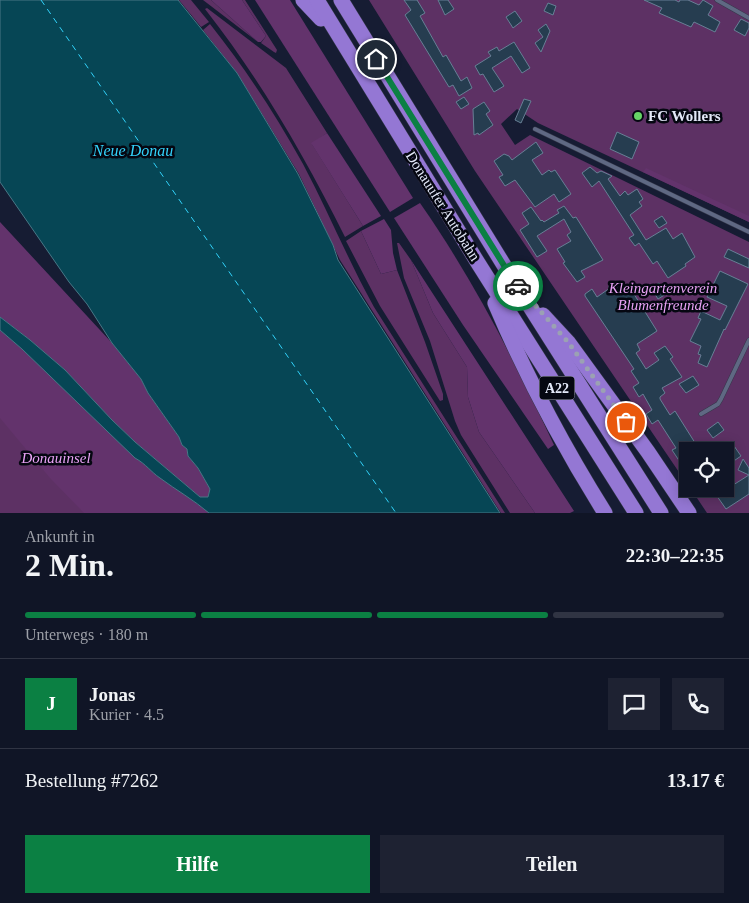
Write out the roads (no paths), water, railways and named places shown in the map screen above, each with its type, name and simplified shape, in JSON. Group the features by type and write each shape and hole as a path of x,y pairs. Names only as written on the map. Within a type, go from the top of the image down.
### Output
{"highway":[{"path":"303,0 340,38"},
{"name":"Donauufer Autobahn","path":"317,0 478,263 636,513"},
{"name":"Donauufer Autobahn","path":"340,0 660,513"},
{"path":"478,263 516,352 550,418 605,513"},
{"path":"513,280 568,342 648,452 688,513"}],"lane":[{"path":"717,0 749,18"},
{"path":"535,129 749,232"},
{"path":"701,414 718,404 749,340"}],"water":[{"name":"Neue Donau","path":"0,0 178,0 237,73 298,174 333,245 338,260 500,513 209,513 135,458 0,330 0,317 65,370 135,442 200,497 208,497 210,489 198,468 188,456 187,449 182,445 179,437 148,393 141,379 112,343 87,304 69,282 0,182"}],"place":[{"name":"FC Wollers","path":"638,116"}],"park label":[{"name":"Kleingartenverein Blumenfreunde","path":"663,296"},
{"name":"Donauinsel","path":"56,458"}]}
